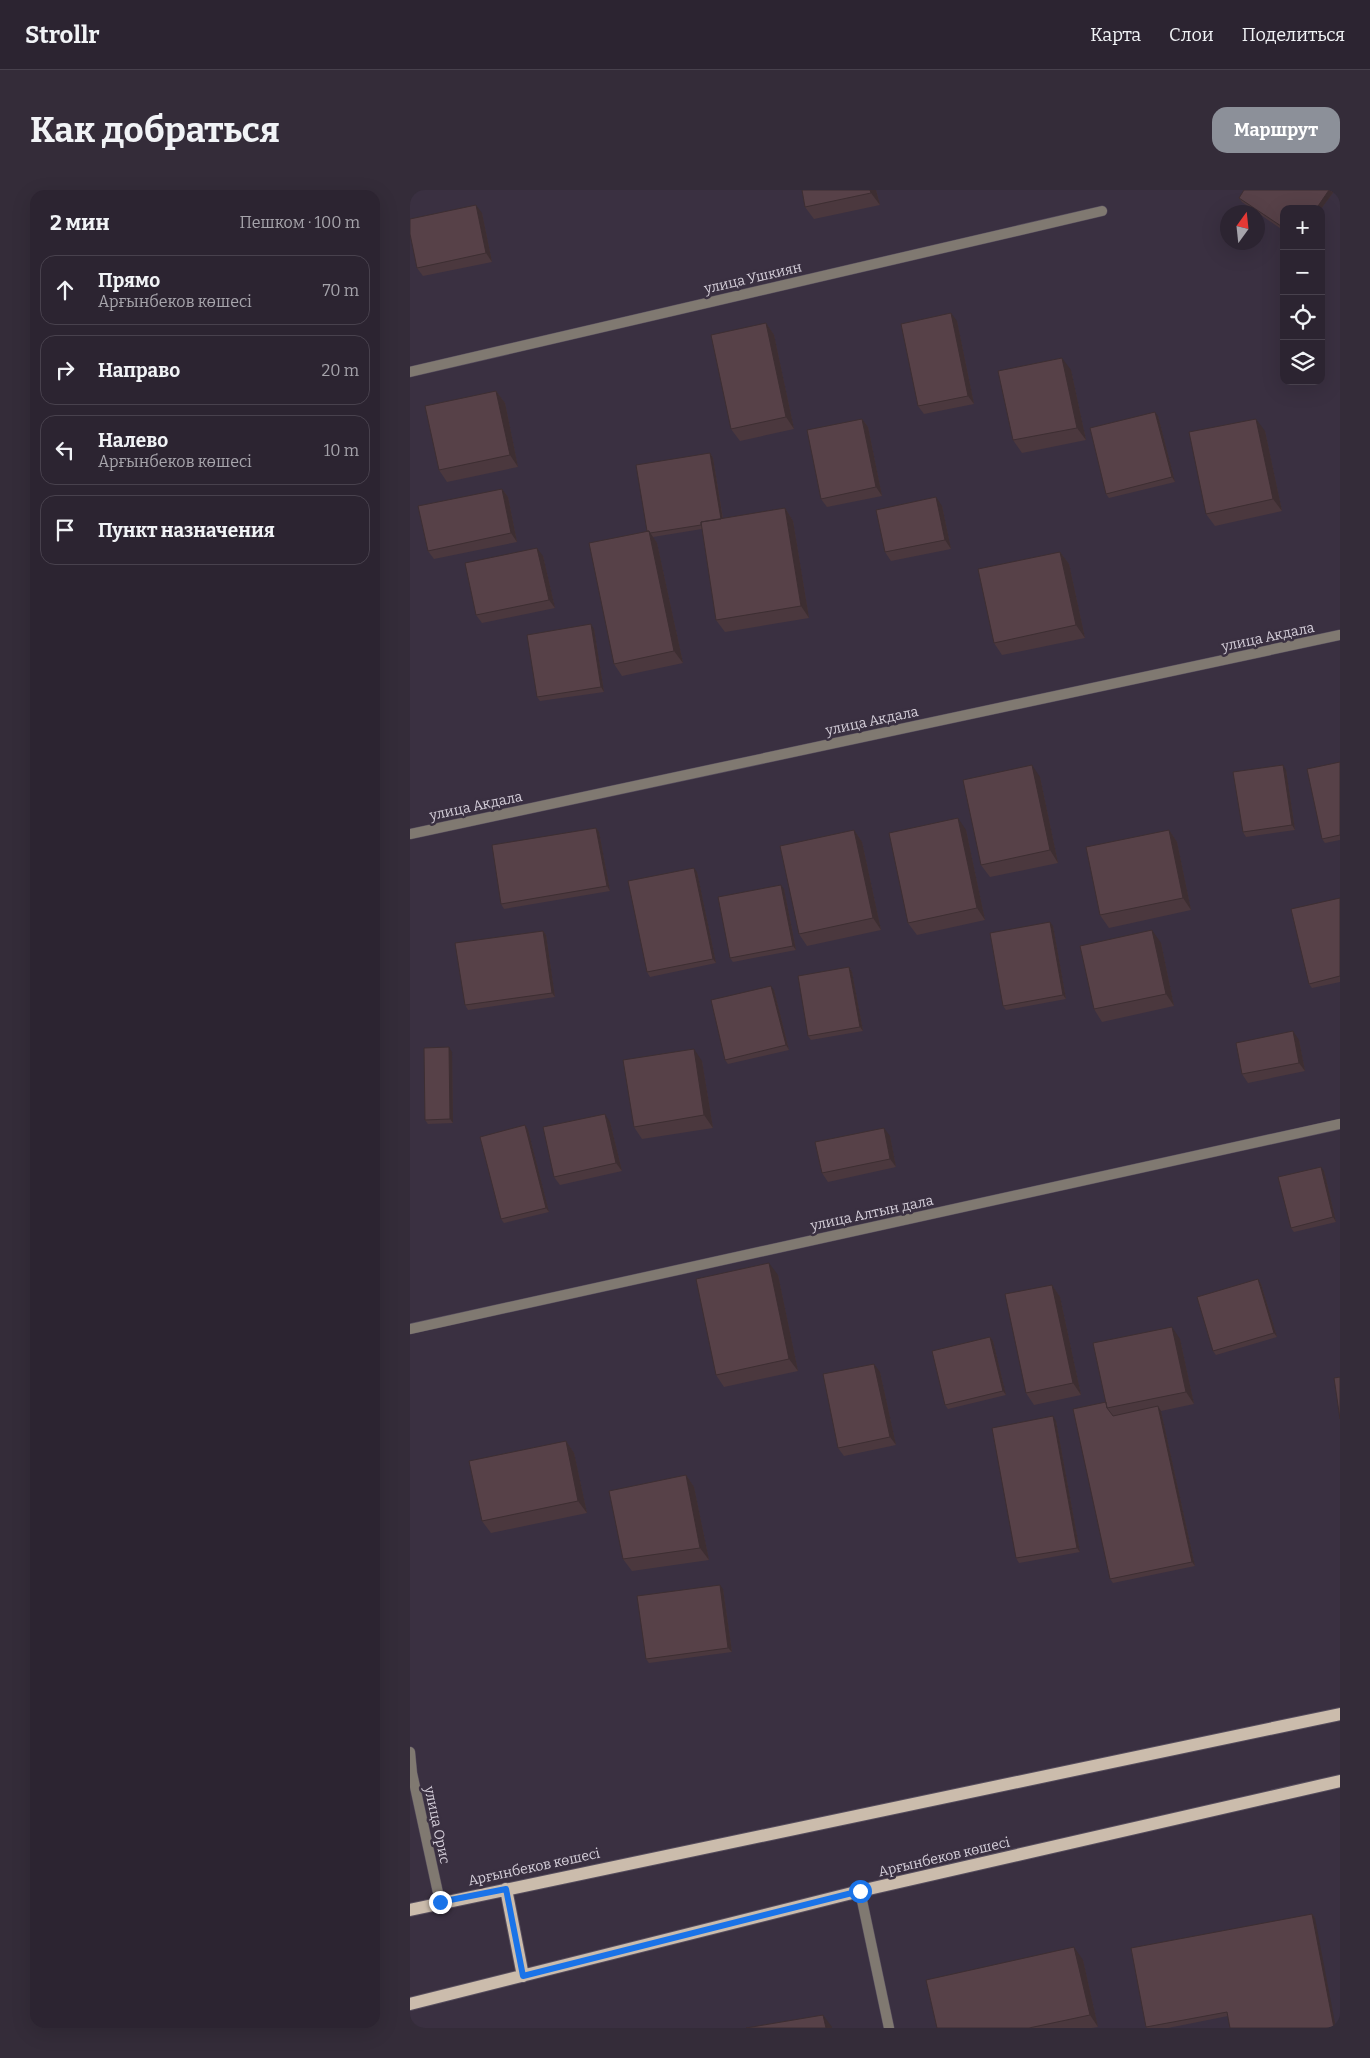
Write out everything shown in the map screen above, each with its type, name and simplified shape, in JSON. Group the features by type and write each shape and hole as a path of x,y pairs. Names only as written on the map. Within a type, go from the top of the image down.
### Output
{"main road":[{"name":"Арғынбеков көшесі","path":"410,1910 440,1902 1340,1714"},
{"name":"Арғынбеков көшесі","path":"410,2004 860,1891 1340,1781"},
{"path":"506,1889 523,1976"}],"street":[{"name":"улица Ушкиян","path":"410,372 1102,211"},
{"name":"улица Акдала","path":"410,834 1340,635"},
{"name":"улица Алтын дала","path":"410,1329 1340,1124"},
{"name":"улица Орис","path":"410,1752 412,1773 440,1902"},
{"path":"860,1891 889,2028"}],"building":[{"path":"802,190 870,190 871,193 805,207"},
{"path":"1244,190 1329,190 1319,205 1280,205 1280,225 1265,215 1265,205 1250,205 1239,198"},
{"path":"476,205 486,253 417,268 410,234 410,219"},
{"path":"951,313 968,396 918,406 901,324"},
{"path":"766,323 786,417 731,429 711,335"},
{"path":"1062,358 1077,428 1013,440 998,371"},
{"path":"496,391 510,455 439,470 425,406"},
{"path":"1155,412 1172,477 1106,494 1090,428"},
{"path":"862,419 876,487 821,499 807,430"},
{"path":"1256,419 1273,499 1206,514 1189,432"},
{"path":"710,453 721,519 701,522 701,525 650,533 647,531 636,465"},
{"path":"502,489 511,533 428,551 418,506"},
{"path":"936,497 945,540 885,552 876,510"},
{"path":"785,508 801,606 716,620 701,522"},
{"path":"649,531 674,651 614,664 589,543"},
{"path":"537,548 549,600 476,615 465,563"},
{"path":"1060,552 1076,625 994,643 978,569"},
{"path":"591,624 601,687 537,697 527,635"},
{"path":"1340,762 1340,835 1322,839 1307,769"},
{"path":"1032,765 1050,850 981,865 963,780"},
{"path":"1283,765 1292,825 1243,832 1233,772"},
{"path":"958,818 977,908 908,923 889,833"},
{"path":"596,828 607,886 501,904 492,845"},
{"path":"854,830 873,918 799,934 780,846"},
{"path":"1169,830 1183,898 1100,915 1086,847"},
{"path":"694,868 713,959 647,972 628,881"},
{"path":"781,885 793,946 730,958 718,897"},
{"path":"1340,898 1340,976 1309,984 1291,909"},
{"path":"1050,922 1063,995 1003,1006 990,933"},
{"path":"1152,930 1166,994 1094,1009 1080,946"},
{"path":"543,931 552,993 465,1005 455,943"},
{"path":"849,967 860,1027 808,1036 798,976"},
{"path":"771,986 786,1045 725,1060 711,1000"},
{"path":"1293,1031 1299,1063 1242,1074 1236,1043"},
{"path":"449,1047 450,1119 425,1120 424,1048"},
{"path":"694,1049 704,1115 634,1127 623,1060"},
{"path":"605,1114 616,1163 554,1177 543,1127"},
{"path":"525,1125 546,1208 501,1219 480,1137"},
{"path":"884,1128 890,1159 822,1173 815,1142"},
{"path":"1321,1167 1333,1217 1291,1228 1278,1177"},
{"path":"769,1263 789,1359 716,1375 696,1279"},
{"path":"1258,1279 1274,1333 1213,1351 1197,1297"},
{"path":"1052,1285 1073,1383 1026,1393 1005,1294"},
{"path":"1172,1327 1186,1392 1107,1408 1093,1343"},
{"path":"990,1337 1003,1391 945,1405 932,1351"},
{"path":"874,1364 890,1437 838,1448 823,1374"},
{"path":"1340,1377 1340,1419 1334,1378"},
{"path":"1106,1402 1107,1408 1113,1416 1158,1406 1192,1562 1110,1579 1073,1409"},
{"path":"1053,1416 1077,1548 1016,1558 992,1428"},
{"path":"566,1441 578,1501 482,1521 469,1461"},
{"path":"686,1475 700,1548 623,1559 609,1491"},
{"path":"720,1585 728,1648 646,1659 637,1596"},
{"path":"1312,1914 1334,2028 1230,2028 1227,2012 1146,2027 1131,1948"},
{"path":"1074,1947 1090,2015 1029,2028 937,2028 926,1980"},
{"path":"823,2015 826,2028 746,2028"}],"route":[{"path":"440,1902 506,1889 523,1976 860,1891"}]}
